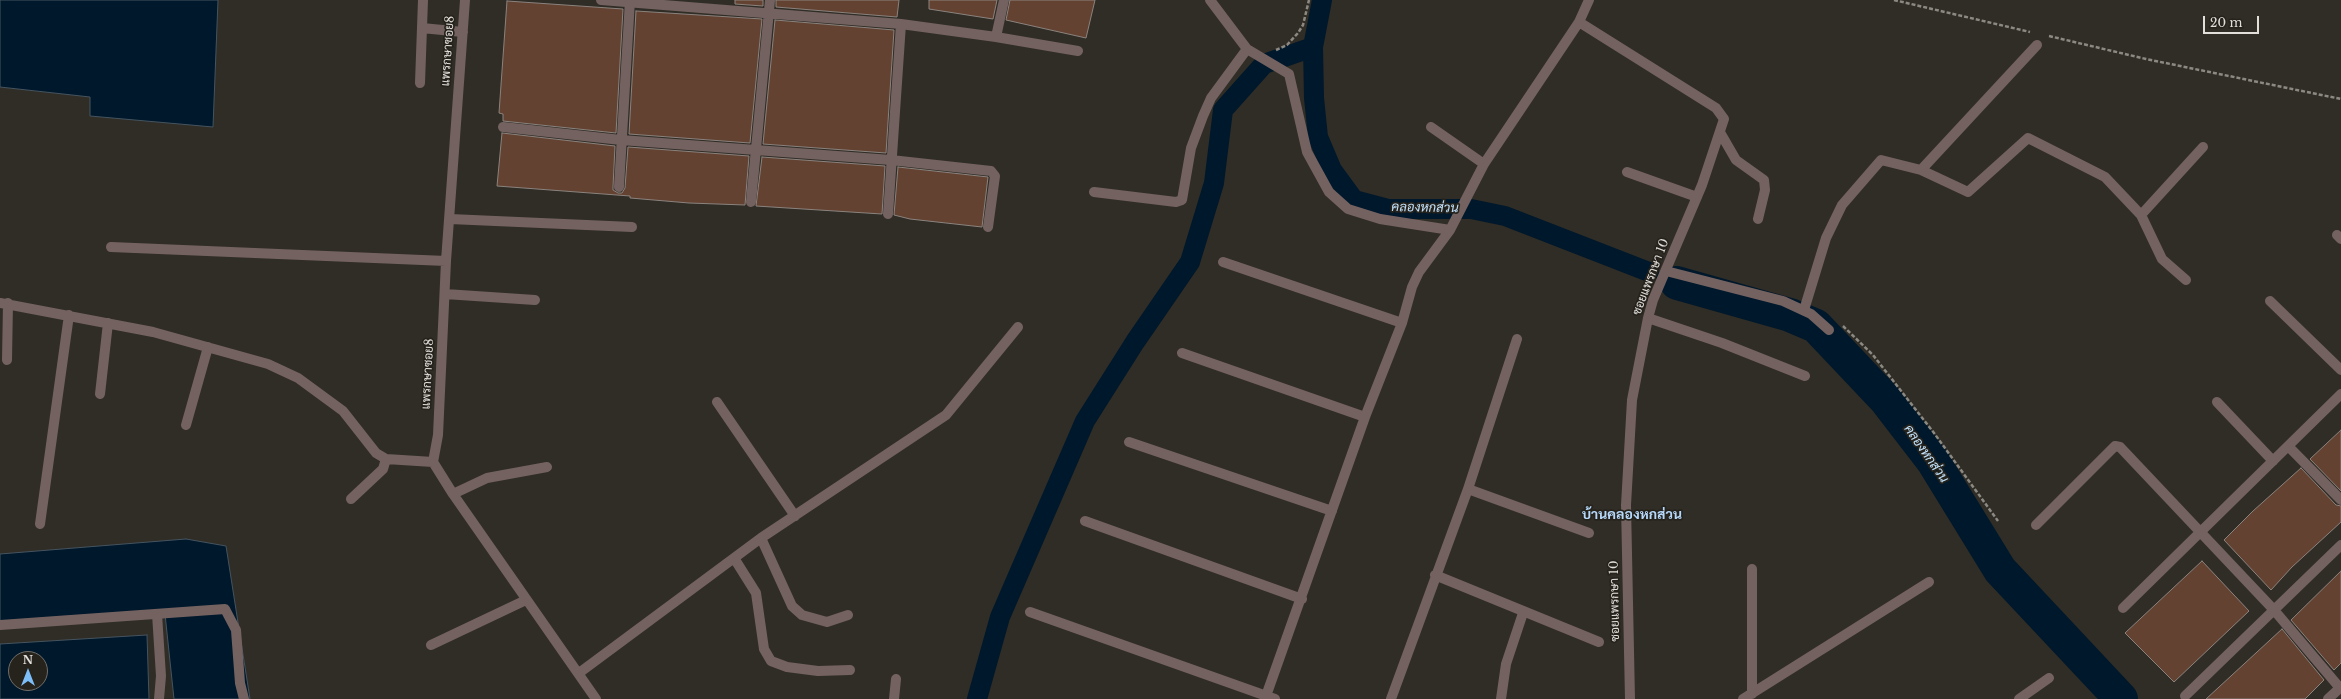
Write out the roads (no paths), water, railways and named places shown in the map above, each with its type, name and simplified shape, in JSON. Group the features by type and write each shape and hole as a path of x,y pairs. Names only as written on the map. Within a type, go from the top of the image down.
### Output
{"street":[{"path":"420,83 423,0"},
{"name":"แพรกษาซอย8","path":"433,462 438,435 446,261 465,0"},
{"path":"601,0 629,1 900,24 996,37 1078,51"},
{"path":"751,202 770,0"},
{"path":"996,37 1004,0"},
{"path":"1210,0 1247,49 1259,58 1289,74 1307,152 1329,192 1348,209 1380,219 1453,226"},
{"path":"1030,612 1271,698 1332,511 1365,417 1402,323 1412,287 1419,272 1453,226 1484,164 1579,22 1589,0"},
{"path":"619,187 629,1"},
{"name":"ซอยแพรกษา 10","path":"1579,22 1716,108 1724,119 1721,134 1697,197 1648,318 1632,400 1626,505 1630,699"},
{"path":"888,214 900,24"},
{"path":"422,28 463,32"},
{"path":"1921,170 2037,45"},
{"path":"1094,192 1176,202 1182,200 1191,148 1203,116 1211,98 1247,49"},
{"path":"503,127 621,140 892,160 992,172 995,176 988,227"},
{"path":"1431,127 1484,164"},
{"path":"1721,134 1736,160 1764,180 1765,190 1758,219"},
{"path":"1804,310 1826,238 1842,205 1881,160 1921,170 1968,192 2028,138 2105,177 2141,215 2162,259 2186,280"},
{"path":"2141,215 2202,147"},
{"path":"1627,172 1697,197"},
{"path":"450,219 632,227"},
{"path":"111,247 446,261"},
{"path":"1223,262 1402,323"},
{"path":"1666,271 1783,301 1804,310 1829,330"},
{"path":"445,294 535,300"},
{"path":"2270,301 2341,370"},
{"path":"7,360 4,303 108,323 208,347 268,364 298,378 343,411 376,453 386,460 433,462 453,494 596,699"},
{"path":"40,524 69,315"},
{"path":"1648,318 1722,343 1805,376"},
{"path":"100,394 108,323"},
{"path":"579,673 761,538 946,414 1018,327"},
{"path":"1391,699 1435,575 1468,489 1517,339"},
{"path":"186,425 208,347"},
{"path":"1182,353 1365,417"},
{"path":"2123,608 2341,394"},
{"path":"718,402 795,516"},
{"path":"2217,402 2273,461"},
{"path":"1129,442 1332,511"},
{"path":"2036,524 2115,446 2120,447 2274,610 2340,688 2328,699"},
{"path":"2288,446 2341,500"},
{"path":"351,499 383,469 386,460"},
{"path":"453,494 488,478 547,467"},
{"path":"1468,489 1589,534"},
{"path":"1084,521 1302,600"},
{"path":"761,538 792,606 802,615 827,622 848,615"},
{"path":"2185,696 2341,545"},
{"path":"734,558 756,593 764,649 771,660 787,667 818,671 850,670"},
{"path":"1747,696 1752,569"},
{"path":"1435,575 1523,613 1598,642"},
{"path":"1747,696 1930,582"},
{"path":"431,645 526,600"},
{"path":"0,625 225,609 236,630 240,682 244,699"},
{"path":"1501,699 1506,664 1523,613"},
{"path":"157,614 161,676 159,699"},
{"path":"2019,699 2049,678"},
{"path":"894,699 896,679"}],"water":[{"path":"0,0 218,0 213,127 90,116 90,97 0,87"},
{"path":"186,539 226,546 250,699 174,699 165,614 0,622 0,554"},
{"path":"147,635 149,699 0,699 0,644"}],"waterway":[{"name":"คลองหกส่วน","path":"1322,0 1313,47 1314,98 1318,137 1332,170 1354,200 1388,209 1471,209 1505,216 1649,272"},
{"path":"977,699 1000,617 1085,421 1135,342 1190,262 1214,183 1223,110 1264,64 1313,47"},
{"name":"คลองหกส่วน","path":"1677,283 1790,315 1816,326 1886,400 1933,461 2000,570 2121,699"}],"district":[{"name":"บ้านคลองหกส่วน","path":"1632,515"}]}
